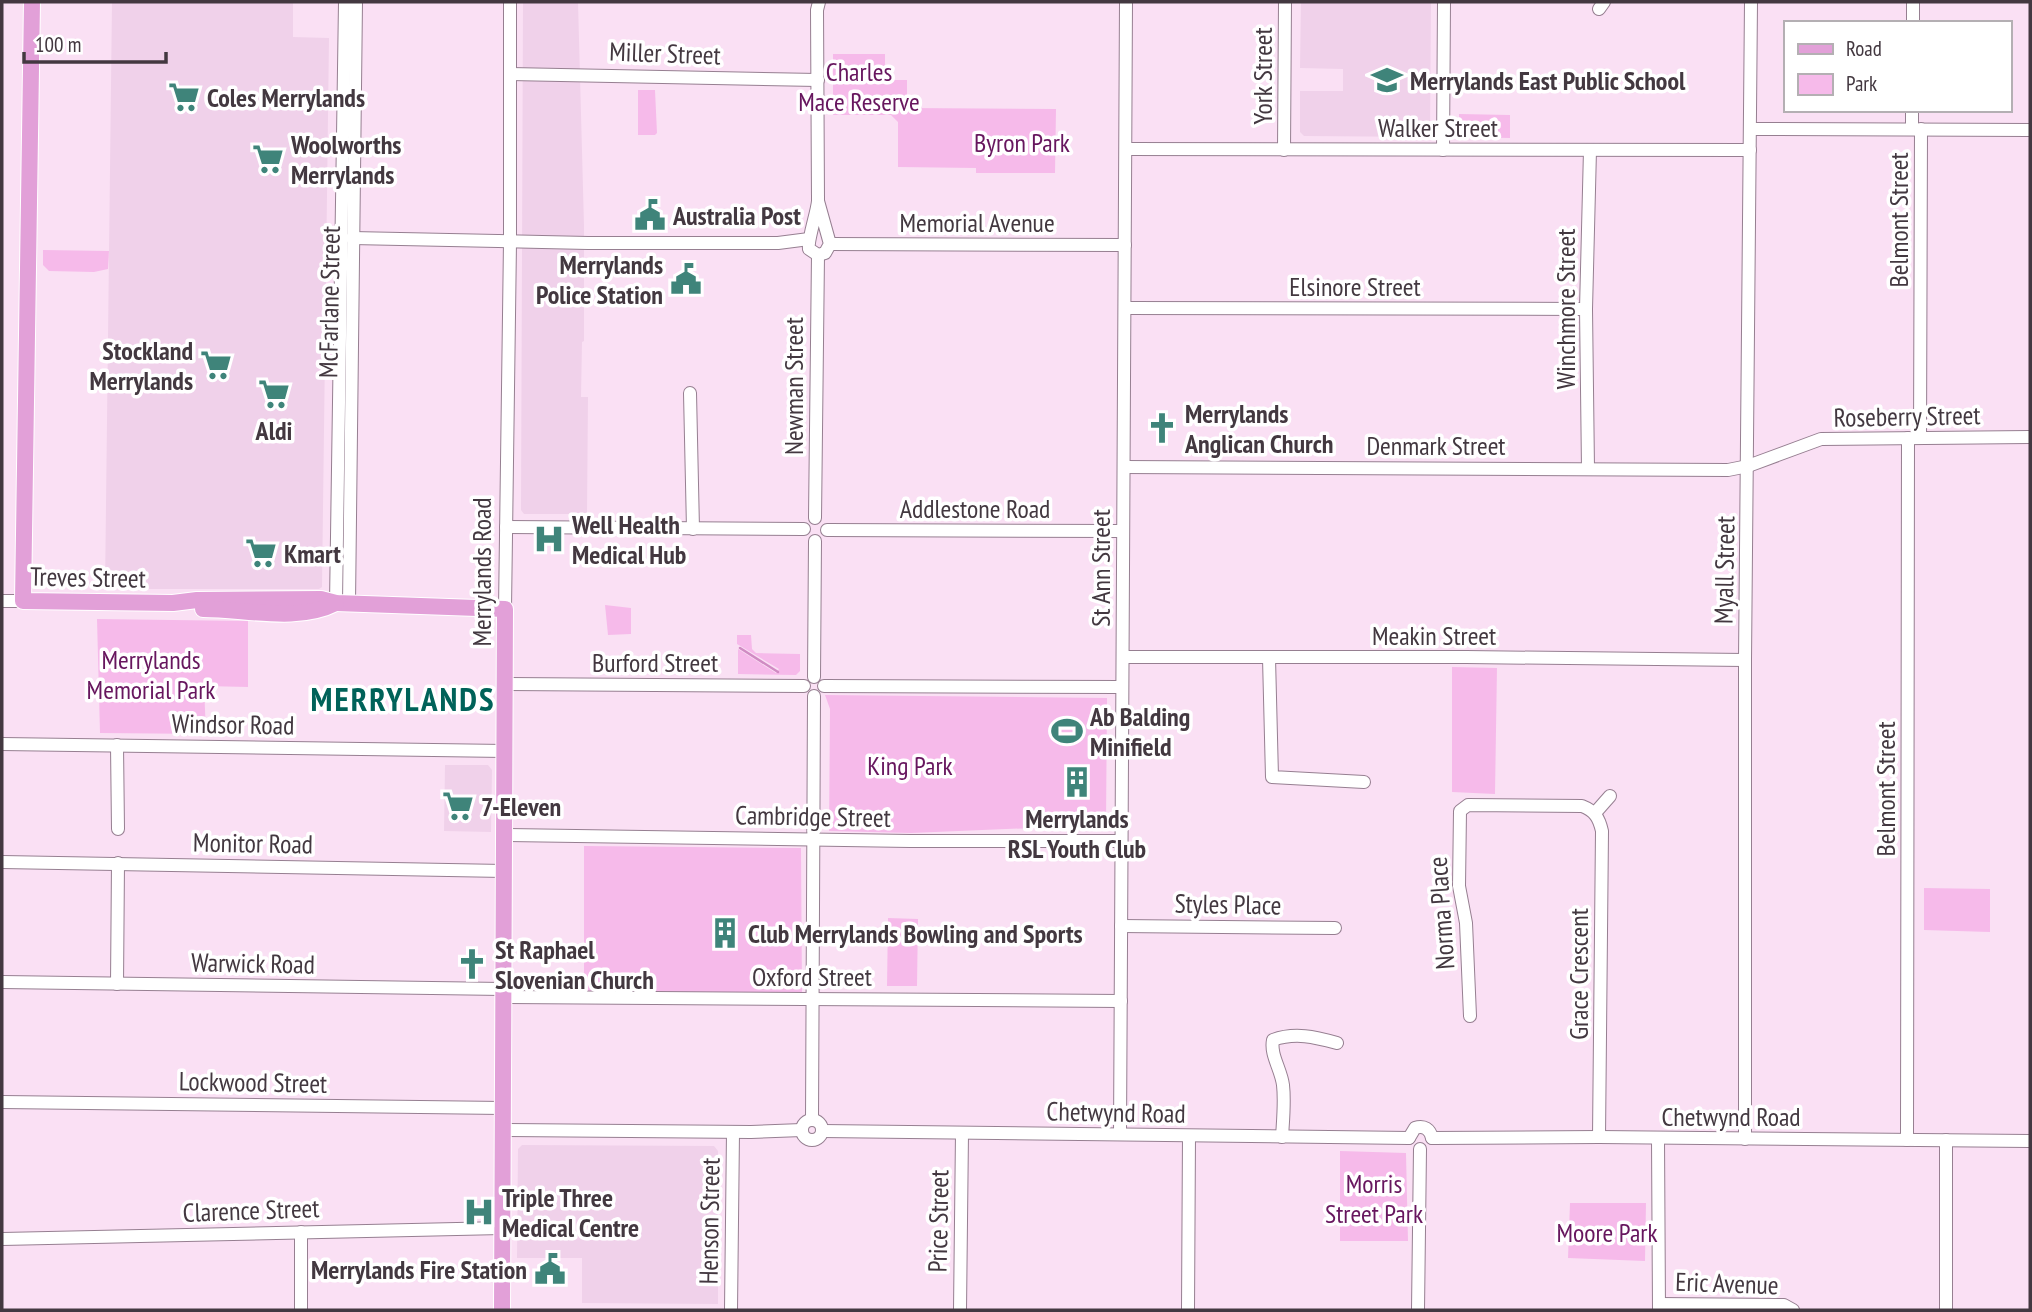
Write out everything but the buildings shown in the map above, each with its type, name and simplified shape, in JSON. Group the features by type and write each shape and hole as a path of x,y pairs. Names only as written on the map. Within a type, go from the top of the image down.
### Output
{"main road":[{"path":"23,601 32,2"},
{"name":"Treves Street","path":"23,601 173,603 197,600 321,599 343,603 505,609"},
{"name":"Merrylands Road","path":"502,1310 505,609"}],"street":[{"name":"McFarlane Street","path":"343,603 345,2"},
{"name":"McFarlane Street","path":"343,603 356,2"},
{"name":"Merrylands Road","path":"505,609 510,2"},
{"name":"Newman Street","path":"815,519 812,245 818,201 819,2"},
{"name":"St Ann Street","path":"1120,1134 1126,2"},
{"name":"York Street","path":"1284,2 1284,150"},
{"path":"1443,150 1444,2"},
{"name":"Myall Street","path":"1745,1139 1745,660 1751,2"},
{"path":"1913,2 1913,21"},
{"name":"Miller Street","path":"510,74 818,80"},
{"name":"Belmont Street","path":"1907,1140 1917,129 1913,112"},
{"path":"1750,129 2030,130"},
{"name":"Walker Street","path":"1126,149 1750,149"},
{"name":"Winchmore Street","path":"1588,469 1586,309 1590,150"},
{"name":"Newman Street","path":"818,201 829,240"},
{"name":"Memorial Avenue","path":"812,245 818,233 829,240 1125,245"},
{"path":"352,238 510,242 778,243 812,245 825,253 829,240"},
{"name":"Elsinore Street","path":"1125,308 1586,309"},
{"path":"690,393 693,529"},
{"name":"Roseberry Street","path":"1748,466 1821,439 2030,437"},
{"name":"Denmark Street","path":"1124,467 1728,470 1748,466"},
{"path":"815,519 822,520 827,530 824,537 815,541 806,536 804,529 806,523 815,519"},
{"path":"506,527 804,529"},
{"name":"Addlestone Road","path":"827,530 1123,531"},
{"path":"812,1119 814,696 808,694 814,683 815,541"},
{"name":"Treves Street","path":"2,601 23,601"},
{"name":"Meakin Street","path":"1123,657 1745,660"},
{"path":"1269,658 1272,777 1364,782"},
{"name":"Burford Street","path":"505,684 814,683 1122,687"},
{"name":"Windsor Road","path":"2,744 505,751"},
{"path":"117,746 118,829"},
{"path":"1595,813 1610,796"},
{"name":"Norma Place","path":"1470,1016 1466,923 1459,886 1459,817 1462,808 1468,805 1582,806 1595,813"},
{"name":"Grace Crescent","path":"1595,813 1602,831 1599,1137"},
{"name":"Cambridge Street","path":"505,835 1121,841"},
{"name":"Monitor Road","path":"2,862 504,871"},
{"path":"117,984 118,863"},
{"name":"Styles Place","path":"1121,926 1335,928"},
{"name":"Warwick Road","path":"2,982 503,993"},
{"name":"Oxford Street","path":"503,993 1121,1001"},
{"path":"1282,1137 1283,1087 1271,1049 1273,1040 1285,1036 1306,1036 1337,1043"},
{"name":"Lockwood Street","path":"2,1102 503,1108"},
{"path":"812,1119 820,1123 822,1131 817,1139 805,1136 802,1130 804,1124 812,1119"},
{"path":"1423,1127 1429,1131 1432,1138 1429,1145 1420,1149 1413,1147 1409,1138 1415,1128 1423,1127"},
{"path":"503,1130 802,1130"},
{"name":"Chetwynd Road","path":"822,1131 1409,1138"},
{"name":"Henson Street","path":"731,1310 733,1132"},
{"name":"Price Street","path":"960,1310 962,1133"},
{"path":"1188,1310 1189,1136"},
{"name":"Chetwynd Road","path":"1432,1138 2030,1141"},
{"path":"1658,1139 1659,1307"},
{"path":"1946,1140 1946,1310"},
{"path":"1418,1310 1420,1149"},
{"name":"Clarence Street","path":"2,1239 502,1228"},
{"path":"301,1232 301,1310"},
{"name":"Eric Avenue","path":"1659,1307 1784,1305 1793,1310"}],"shaded area":[{"name":"Stockland Merrylands","path":"112,2 293,2 293,37 329,38 322,587 319,589 105,589"},
{"path":"523,2 578,2 584,226 581,397 588,397 587,514 524,514 521,510"},
{"name":"Merrylands East Public School","path":"1301,2 1431,2 1430,137 1304,136 1300,132 1300,91 1343,91 1343,69 1300,68"},
{"path":"445,765 488,765 492,770 491,832 444,831"},
{"path":"522,1145 714,1146 718,1151 718,1304 582,1303 582,1258 517,1258 518,1149"}],"green space":[{"name":"Byron Park","path":"833,54 885,54 885,80 907,80 907,108 1056,109 1055,173 976,173 976,168 898,167 898,122 891,115 833,115"},
{"path":"638,90 655,90 655,135 638,135"},
{"path":"1459,114 1510,115 1510,138 1463,137 1459,133"},
{"path":"43,250 109,251 108,269 94,272 49,271 43,265"},
{"path":"605,605 631,608 631,634 608,635"},
{"name":"Merrylands Memorial Park","path":"97,619 248,621 248,687 204,686 206,734 100,733"},
{"path":"737,635 751,635 752,649 756,653 800,654 800,671 796,675 738,674 738,649 776,673 779,669 737,644"},
{"path":"1452,667 1497,668 1495,794 1452,792"},
{"name":"King Park","path":"825,695 1107,698 1106,825 911,833 829,831 830,709"},
{"path":"584,846 801,848 802,993 584,997"},
{"path":"1924,888 1990,889 1990,932 1924,930"},
{"path":"888,918 918,919 917,986 887,986"},
{"name":"Morris Street Park","path":"1340,1151 1406,1153 1408,1241 1340,1241"},
{"name":"Moore Park","path":"1570,1203 1646,1203 1645,1261 1568,1258"}],"waterway":[{"path":"740,648 778,672"}],"place":[{"name":"Merrylands East Public School","path":"1387,80"},
{"name":"Coles Merrylands","path":"184,97"},
{"name":"Woolworths Merrylands","path":"268,159"},
{"name":"Australia Post","path":"650,215"},
{"name":"Merrylands Police Station","path":"686,279"},
{"name":"Stockland Merrylands","path":"216,365"},
{"name":"Aldi","path":"274,394"},
{"name":"Merrylands Anglican Church","path":"1162,428"},
{"name":"Well Health Medical Hub","path":"549,539"},
{"name":"Kmart","path":"261,553"},
{"name":"Ab Balding Minifield","path":"1067,731"},
{"name":"Merrylands RSL Youth Club","path":"1077,782"},
{"name":"7-Eleven","path":"458,806"},
{"name":"Club Merrylands Bowling and Sports","path":"725,933"},
{"name":"St Raphael Slovenian Church","path":"472,964"},
{"name":"Triple Three Medical Centre","path":"479,1212"},
{"name":"Merrylands Fire Station","path":"550,1269"}],"district":[{"name":"MERRYLANDS","path":"403,698"}],"park label":[{"name":"Charles Mace Reserve","path":"859,86"}]}
